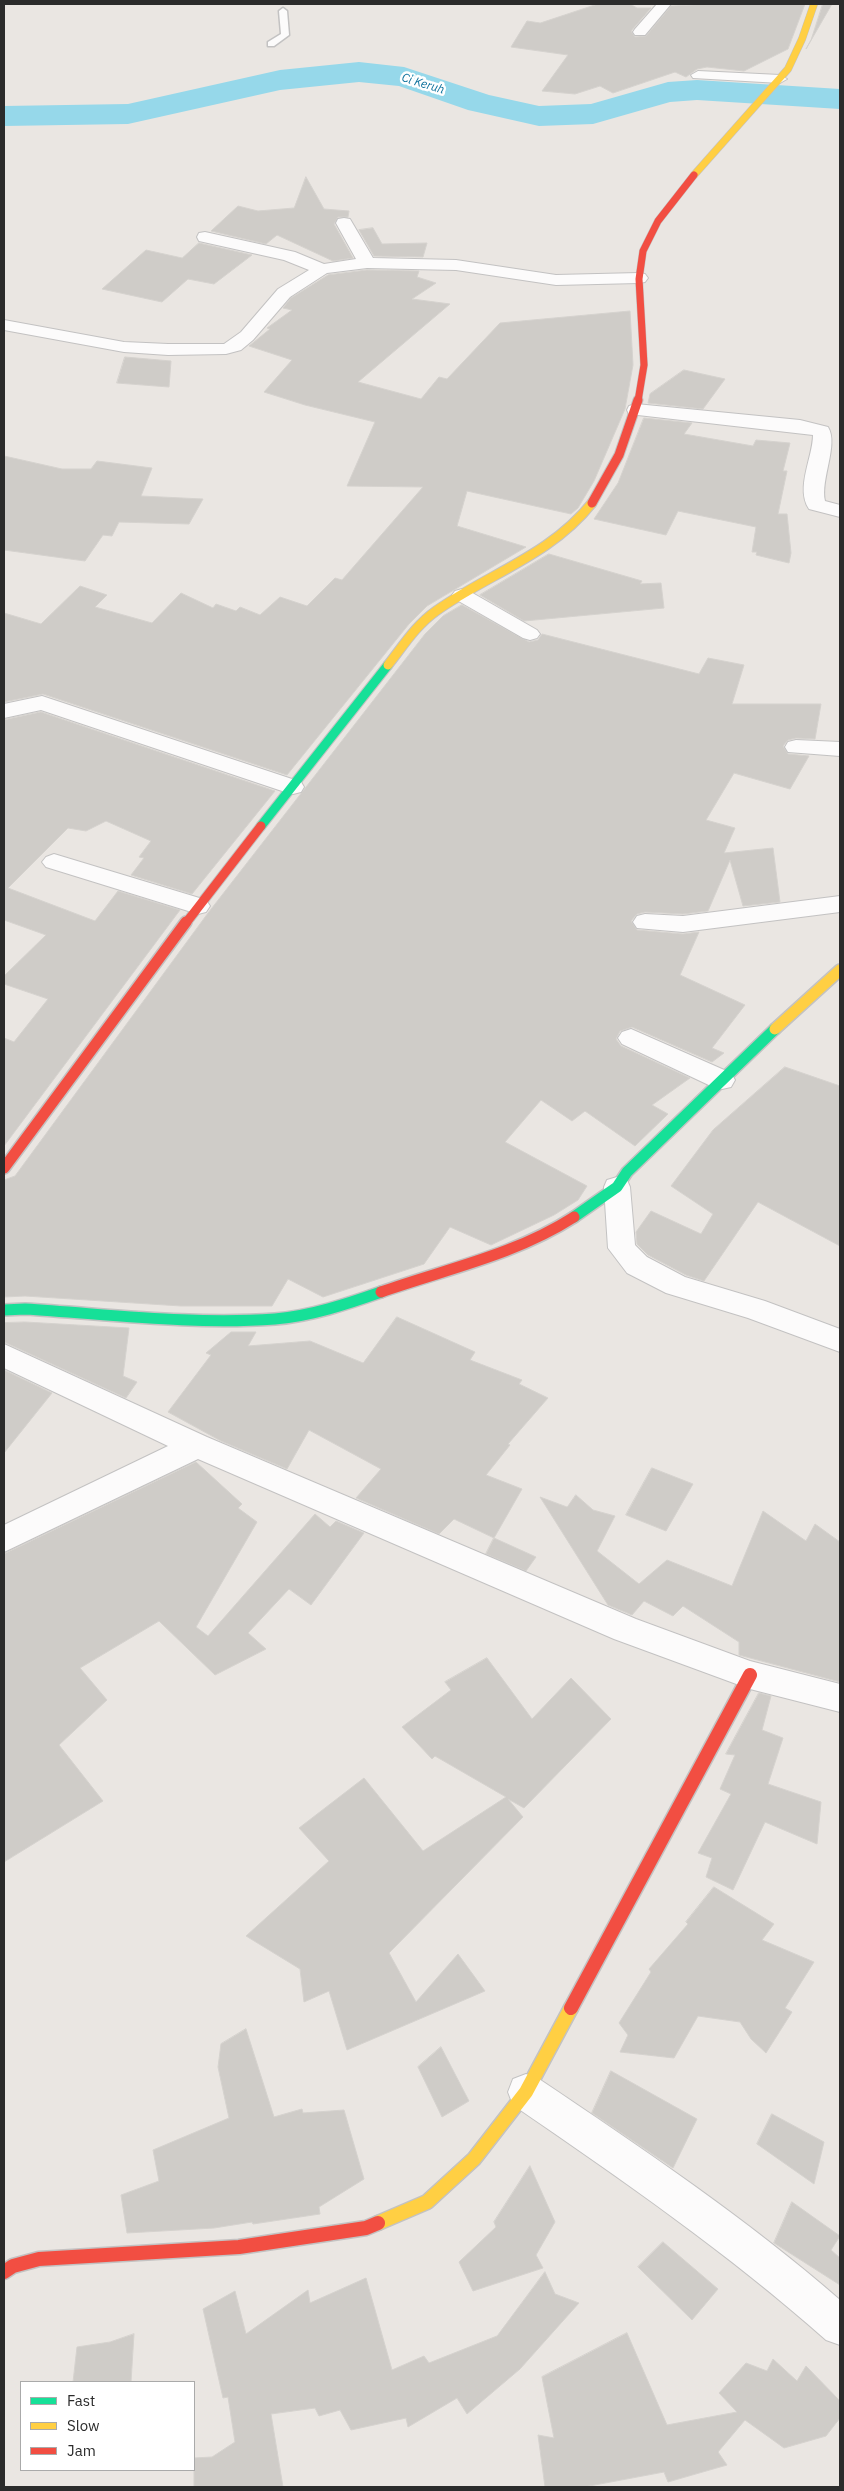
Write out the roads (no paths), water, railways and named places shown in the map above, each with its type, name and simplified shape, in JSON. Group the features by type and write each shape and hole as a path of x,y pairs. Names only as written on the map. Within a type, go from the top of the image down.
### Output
{"street":[{"path":"640,32 664,4"},
{"path":"4,1168 198,906 416,628 435,611 555,540 586,513 606,482 636,410 644,365 639,278 643,250 666,210 719,145 788,69 814,4"},
{"path":"698,75 777,82"},
{"path":"344,223 367,263"},
{"path":"205,238 289,256 322,269"},
{"path":"4,325 47,331 124,346 164,349 226,349 235,346 247,336 284,293 322,269 367,263 456,265 556,280 639,278"},
{"path":"636,410 800,426 821,431 823,436 813,491 814,500 816,505 840,511"},
{"path":"462,595 530,634"},
{"path":"4,711 23,705 42,703 293,787"},
{"path":"796,747 840,749"},
{"path":"54,862 198,906"},
{"path":"645,922 683,924 840,904"},
{"path":"4,1310 25,1309 204,1320 276,1319 339,1307 434,1273 483,1261 550,1234 617,1187 627,1172 840,970"},
{"path":"630,1038 722,1080"},
{"path":"617,1187 622,1248 637,1265 676,1285 755,1309 840,1341"},
{"path":"4,1356 197,1446 624,1629 750,1675 840,1698"},
{"path":"4,1539 197,1446"},
{"path":"4,2272 13,2266 39,2259 239,2248 366,2228 427,2202 474,2159 526,2092 750,1675"},
{"path":"526,2092 683,2197 798,2287 840,2326"}],"lane":[{"path":"271,44 284,35 283,11"}],"waterway":[{"name":"Ci Keruh","path":"4,116 128,114 280,80 359,72 404,77 480,103 539,116 593,114 668,92 697,90 840,99"}]}
